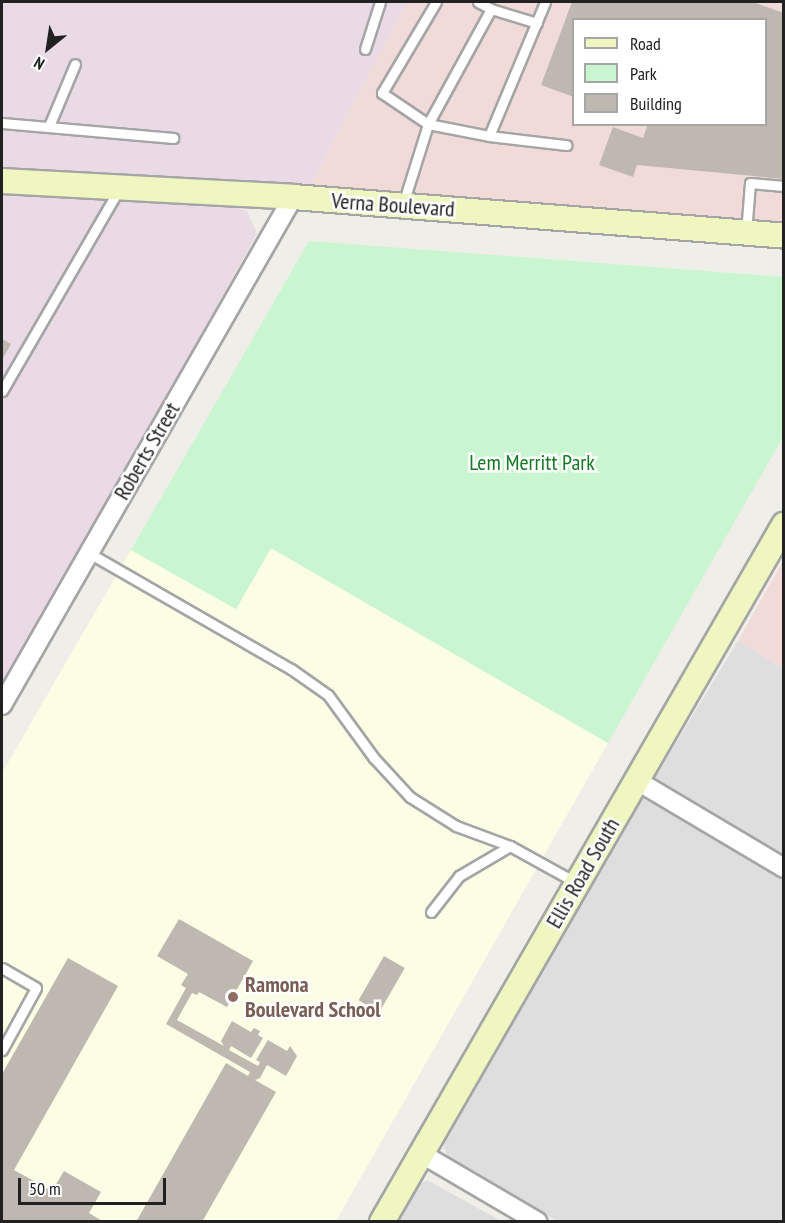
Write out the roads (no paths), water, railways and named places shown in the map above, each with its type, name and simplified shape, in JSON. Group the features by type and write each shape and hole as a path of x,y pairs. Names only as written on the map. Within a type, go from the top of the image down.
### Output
{"street":[{"name":"Verna Boulevard","path":"2,181 293,198 783,236"},
{"name":"Roberts Street","path":"2,705 293,198"},
{"name":"Ellis Road South","path":"382,1221 783,525"},
{"path":"636,780 783,868"},
{"path":"422,1154 538,1221"}],"lane":[{"path":"365,49 380,2"},
{"path":"436,2 382,93 428,124 489,136 566,145"},
{"path":"478,2 491,9 537,24"},
{"path":"489,136 545,2"},
{"path":"402,206 428,124 491,9"},
{"path":"49,126 75,64"},
{"path":"2,123 173,138"},
{"path":"746,233 750,183 783,186"},
{"path":"2,391 120,187"},
{"path":"89,553 291,669 328,695 374,758 410,796 456,826 510,846 577,883"},
{"path":"431,912 459,876 510,846"},
{"path":"2,968 36,987 6,1032 2,1050"}],"place":[{"name":"Ramona Boulevard School","path":"233,997"}],"park label":[{"name":"Lem Merritt Park","path":"532,463"}]}
